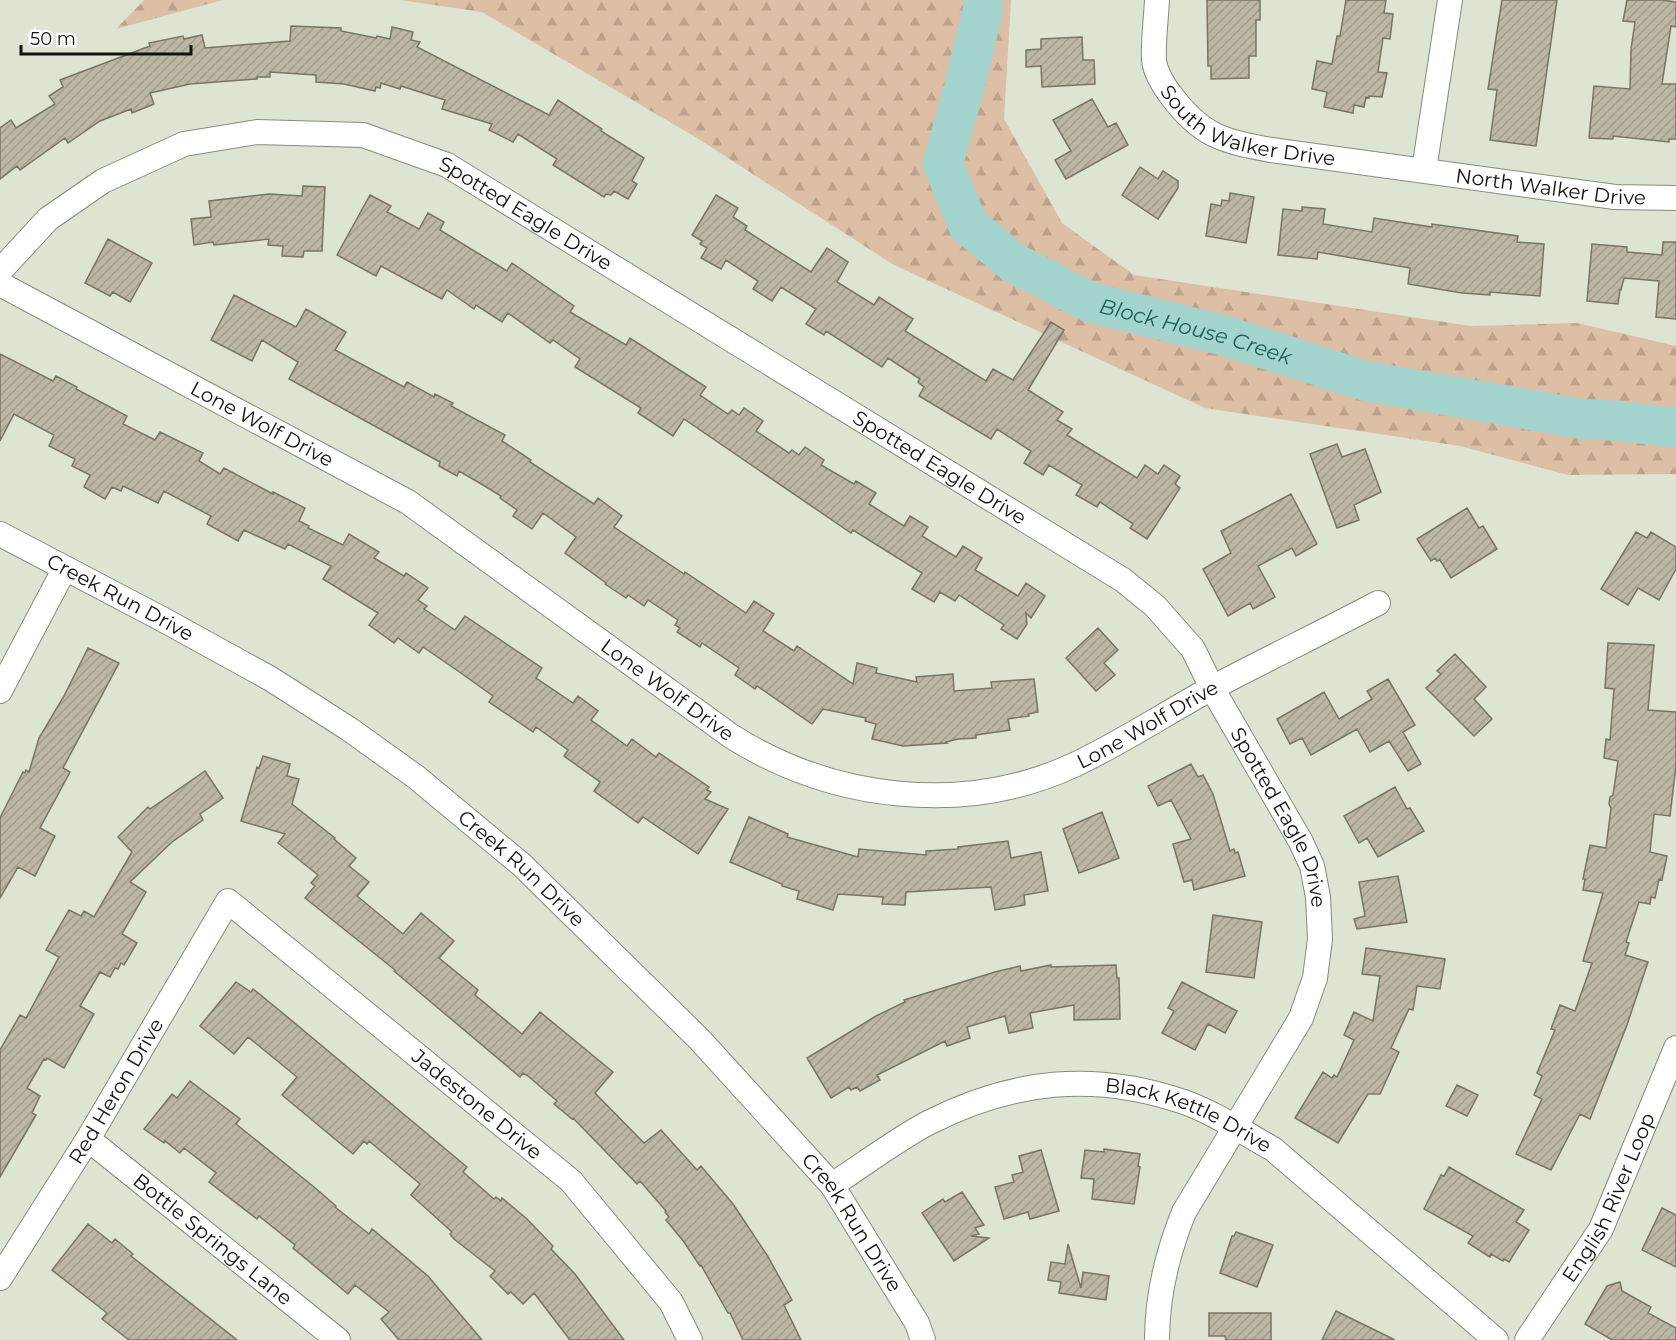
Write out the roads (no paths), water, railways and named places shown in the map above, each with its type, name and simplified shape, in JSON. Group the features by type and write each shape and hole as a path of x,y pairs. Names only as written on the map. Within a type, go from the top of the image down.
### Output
{"street":[{"name":"South Walker Drive","path":"1157,0 1154,63 1165,88 1182,111 1201,128 1231,142 1271,150 1424,170"},
{"path":"1424,170 1450,0"},
{"name":"Spotted Eagle Drive","path":"0,271 48,219 103,181 184,144 257,132 363,135 447,165 1123,580 1155,606 1192,649 1301,842 1312,866 1316,886 1320,939 1315,978 1301,1018 1184,1212 1170,1246 1157,1318 1157,1340"},
{"name":"North Walker Drive","path":"1424,170 1615,197 1676,198"},
{"name":"Lone Wolf Drive","path":"0,284 408,502 731,736 758,753 793,769 862,790 908,795 981,791 1028,783 1074,765 1212,688 1378,603"},
{"name":"Creek Run Drive","path":"0,534 271,679 349,729 416,777 522,865 683,1023 832,1185 917,1323 923,1340"},
{"path":"0,691 65,568"},
{"name":"Red Heron Drive","path":"0,1278 88,1139 228,901"},
{"name":"Jadestone Drive","path":"228,901 571,1181 671,1302 690,1340"},
{"name":"English River Loop","path":"1527,1340 1601,1229 1676,1048"},
{"name":"Black Kettle Drive","path":"832,1185 926,1124 970,1103 1013,1090 1046,1084 1081,1083 1148,1091 1186,1103 1273,1149 1496,1340"},
{"name":"Bottle Springs Lane","path":"88,1139 338,1340"}],"waterway":[{"name":"Block House Creek","path":"983,0 983,10 964,88 943,164 968,225 1014,263 1089,302 1226,336 1365,381 1582,419 1676,428"}]}
